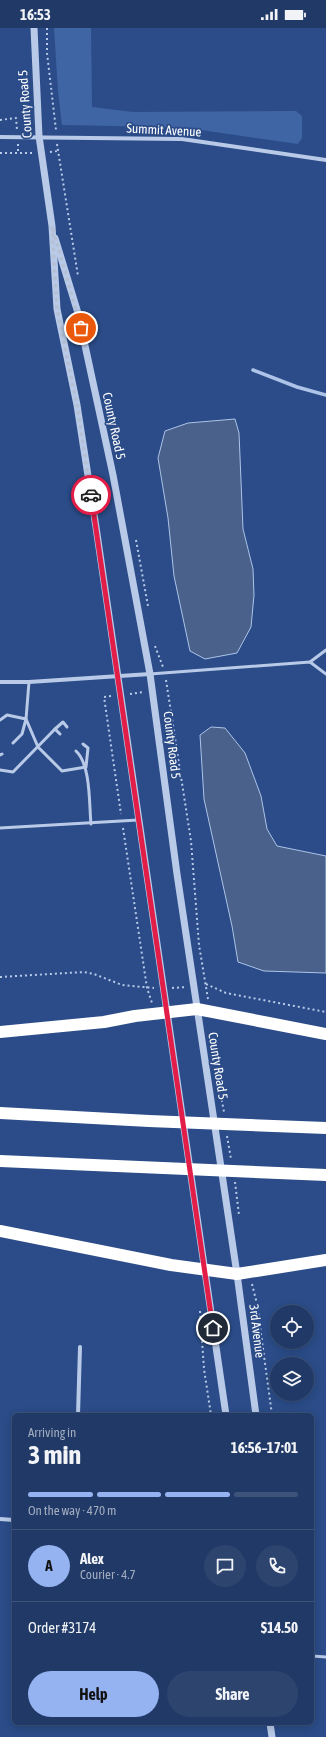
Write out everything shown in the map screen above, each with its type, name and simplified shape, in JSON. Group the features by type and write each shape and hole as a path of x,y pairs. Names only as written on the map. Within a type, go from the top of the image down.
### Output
{"highway":[{"path":"0,1032 104,1022 135,1016 197,1009 326,1034"},
{"path":"0,1113 326,1128"},
{"path":"0,1161 326,1175"},
{"path":"0,1231 80,1246 124,1257 237,1274 326,1260"}],"street":[{"name":"County Road 5","path":"34,28 39,136 52,226 57,309 77,405 205,1270"},
{"name":"Summit Avenue","path":"0,137 39,136 182,139 326,160"},
{"name":"County Road 5","path":"52,226 78,313 113,475 150,674 176,874 237,1274"},
{"path":"0,682 29,682 150,674"},
{"path":"205,1270 226,1413"},
{"name":"3rd Avenue","path":"237,1274 256,1413"},
{"path":"78,1413 80,1347"},
{"path":"0,1519 12,1520"},
{"path":"270,1725 272,1737"}],"lane":[{"path":"150,674 310,662 326,650"},
{"path":"310,662 326,674"},
{"path":"13,744 22,734 26,719 29,682"},
{"path":"0,720 7,715 26,719"},
{"path":"26,719 38,747 62,771 86,767"},
{"path":"0,770 13,772 62,722 67,727"},
{"path":"55,729 60,734"},
{"path":"83,744 88,748 86,767 91,824"},
{"path":"76,751 81,756 86,767"},
{"path":"0,828 91,824 138,820"},
{"path":"314,1656 326,1657"}],"path":[{"path":"0,153 58,151"},
{"path":"0,977 84,972 94,974 122,985 163,989 206,984 226,993 326,1012"}],"shaded area":[{"path":"54,28 91,28 92,107 133,112 296,111 302,116 302,138 298,144 194,129 62,125"},
{"path":"235,419 239,433 243,529 253,569 254,595 251,627 237,653 205,659 190,651 174,576 168,518 158,458 165,431 188,423"},
{"path":"211,727 225,728 245,753 261,796 267,829 277,846 326,856 326,973 264,971 238,962 232,926 204,799 200,735"}],"waterway":[{"path":"253,370 297,387 326,395"}],"way so far":[{"path":"81,328 78,313 52,226 57,309 77,405 91,495"}],"route":[{"path":"91,495 118,677 132,785 213,1328"}]}
